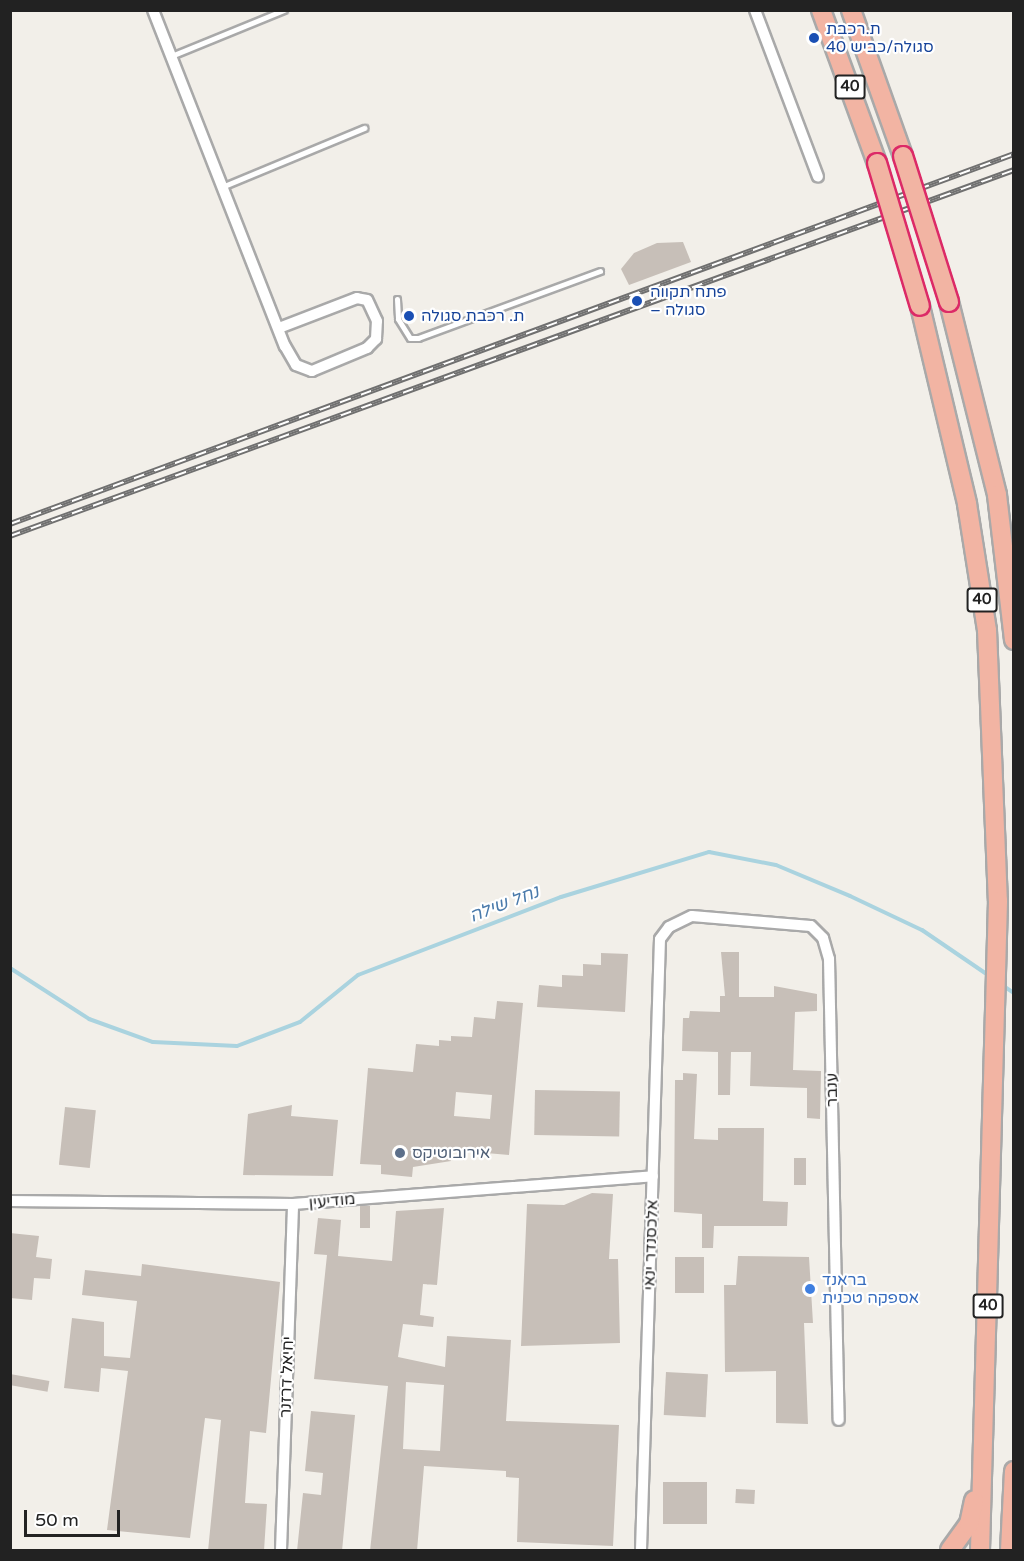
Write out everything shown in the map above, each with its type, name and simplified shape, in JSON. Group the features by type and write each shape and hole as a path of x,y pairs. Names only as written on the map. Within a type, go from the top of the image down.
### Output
{"highway":[{"name":"40","path":"821,10 877,163 920,306 967,504 987,630 999,901 997,1061 980,1551"},
{"name":"40","path":"851,10 903,156 949,302 997,495 1014,640"},
{"path":"950,1551 969,1524 982,1464"},
{"path":"1010,1551 1014,1471"}],"street":[{"path":"153,10 279,328 296,365 312,370 367,348 376,339 377,321 367,300 357,298 279,328"},
{"path":"755,10 818,177"},
{"name":"ענבר","path":"660,939 669,927 692,916 811,926 823,938 829,959 839,1420"},
{"name":"אלכסנדר ינאי","path":"641,1551 660,939"},
{"name":"מודיעין","path":"10,1201 293,1204 653,1176"},
{"name":"יחיאל דרזנר","path":"281,1551 293,1204"}],"lane":[{"path":"171,56 284,10"},
{"path":"224,186 364,128"},
{"path":"397,299 398,319 410,338 418,338 600,271"}],"building":[{"path":"683,242 691,262 629,285 621,269 634,253 657,243"},
{"path":"721,952 739,952 739,997 774,997 774,986 817,994 817,1011 795,1012 793,1070 821,1071 820,1119 807,1118 807,1088 750,1086 751,1052 731,1052 730,1095 718,1095 718,1052 682,1051 683,1018 689,1018 690,1011 720,1012 720,996 725,996"},
{"path":"601,953 628,954 625,1012 537,1007 539,985 562,987 562,975 583,976 583,964 601,965"},
{"path":"497,1001 523,1003 509,1155 452,1150 451,1161 413,1167 412,1177 381,1174 381,1165 360,1164 368,1068 413,1072 416,1044 439,1046 439,1040 451,1041 451,1036 472,1037 474,1017 495,1019","holes":["456,1092 492,1095 490,1119 454,1116"]},
{"path":"683,1073 697,1074 694,1139 718,1140 718,1128 764,1128 763,1201 788,1202 787,1226 714,1226 713,1248 702,1248 702,1214 674,1212 675,1080 683,1080"},
{"path":"535,1090 620,1091 619,1136 534,1135"},
{"path":"292,1105 291,1116 338,1120 333,1176 243,1175 248,1114"},
{"path":"65,1107 96,1110 90,1168 59,1165"},
{"path":"794,1158 806,1158 806,1185 794,1185"},
{"path":"592,1193 613,1194 609,1259 618,1259 620,1343 521,1346 527,1204 564,1205"},
{"path":"360,1206 370,1206 370,1228 360,1228"},
{"path":"444,1208 437,1285 423,1284 420,1315 434,1317 433,1327 403,1324 398,1357 445,1367 447,1336 511,1340 506,1421 619,1425 613,1546 517,1542 519,1478 506,1477 506,1471 424,1466 417,1551 370,1551 388,1386 314,1379 327,1255 314,1254 318,1218 341,1220 338,1256 392,1261 396,1211","holes":["406,1382 444,1385 440,1451 403,1449"]},
{"path":"10,1233 39,1236 36,1257 52,1259 50,1279 34,1278 32,1300 10,1298"},
{"path":"738,1256 809,1257 813,1323 804,1323 808,1424 776,1423 776,1371 725,1372 724,1285 736,1285"},
{"path":"675,1257 704,1257 704,1293 675,1293"},
{"path":"142,1264 280,1282 266,1433 250,1431 245,1503 267,1504 264,1551 208,1551 221,1420 205,1418 190,1538 107,1530 128,1371 101,1368 99,1392 64,1388 72,1318 104,1322 104,1356 130,1358 137,1301 82,1295 85,1270 141,1276"},
{"path":"666,1372 708,1374 706,1417 664,1415"},
{"path":"10,1374 49,1381 47,1392 10,1385"},
{"path":"311,1411 355,1415 342,1551 297,1551 303,1493 321,1495 323,1473 305,1471"},
{"path":"663,1482 707,1482 707,1524 663,1524"},
{"path":"736,1489 755,1490 754,1504 735,1503"}],"waterway":[{"name":"נחל שילה","path":"10,968 89,1019 153,1042 237,1046 300,1022 358,975 561,897 709,852 776,865 850,896 922,930 991,977"},
{"name":"נחל שילה","path":"1002,985 1014,993"}],"railway":[{"path":"10,524 1014,154"},
{"path":"10,536 1014,170"}],"place":[{"name":"ת.רכבת סגולה/כביש 40","path":"814,38"},
{"name":"פתח תקווה – סגולה","path":"637,301"},
{"name":"ת. רכבת סגולה","path":"409,316"},
{"name":"אירובוטיקס","path":"400,1153"},
{"name":"בראנד אספקה טכנית","path":"810,1289"}]}
